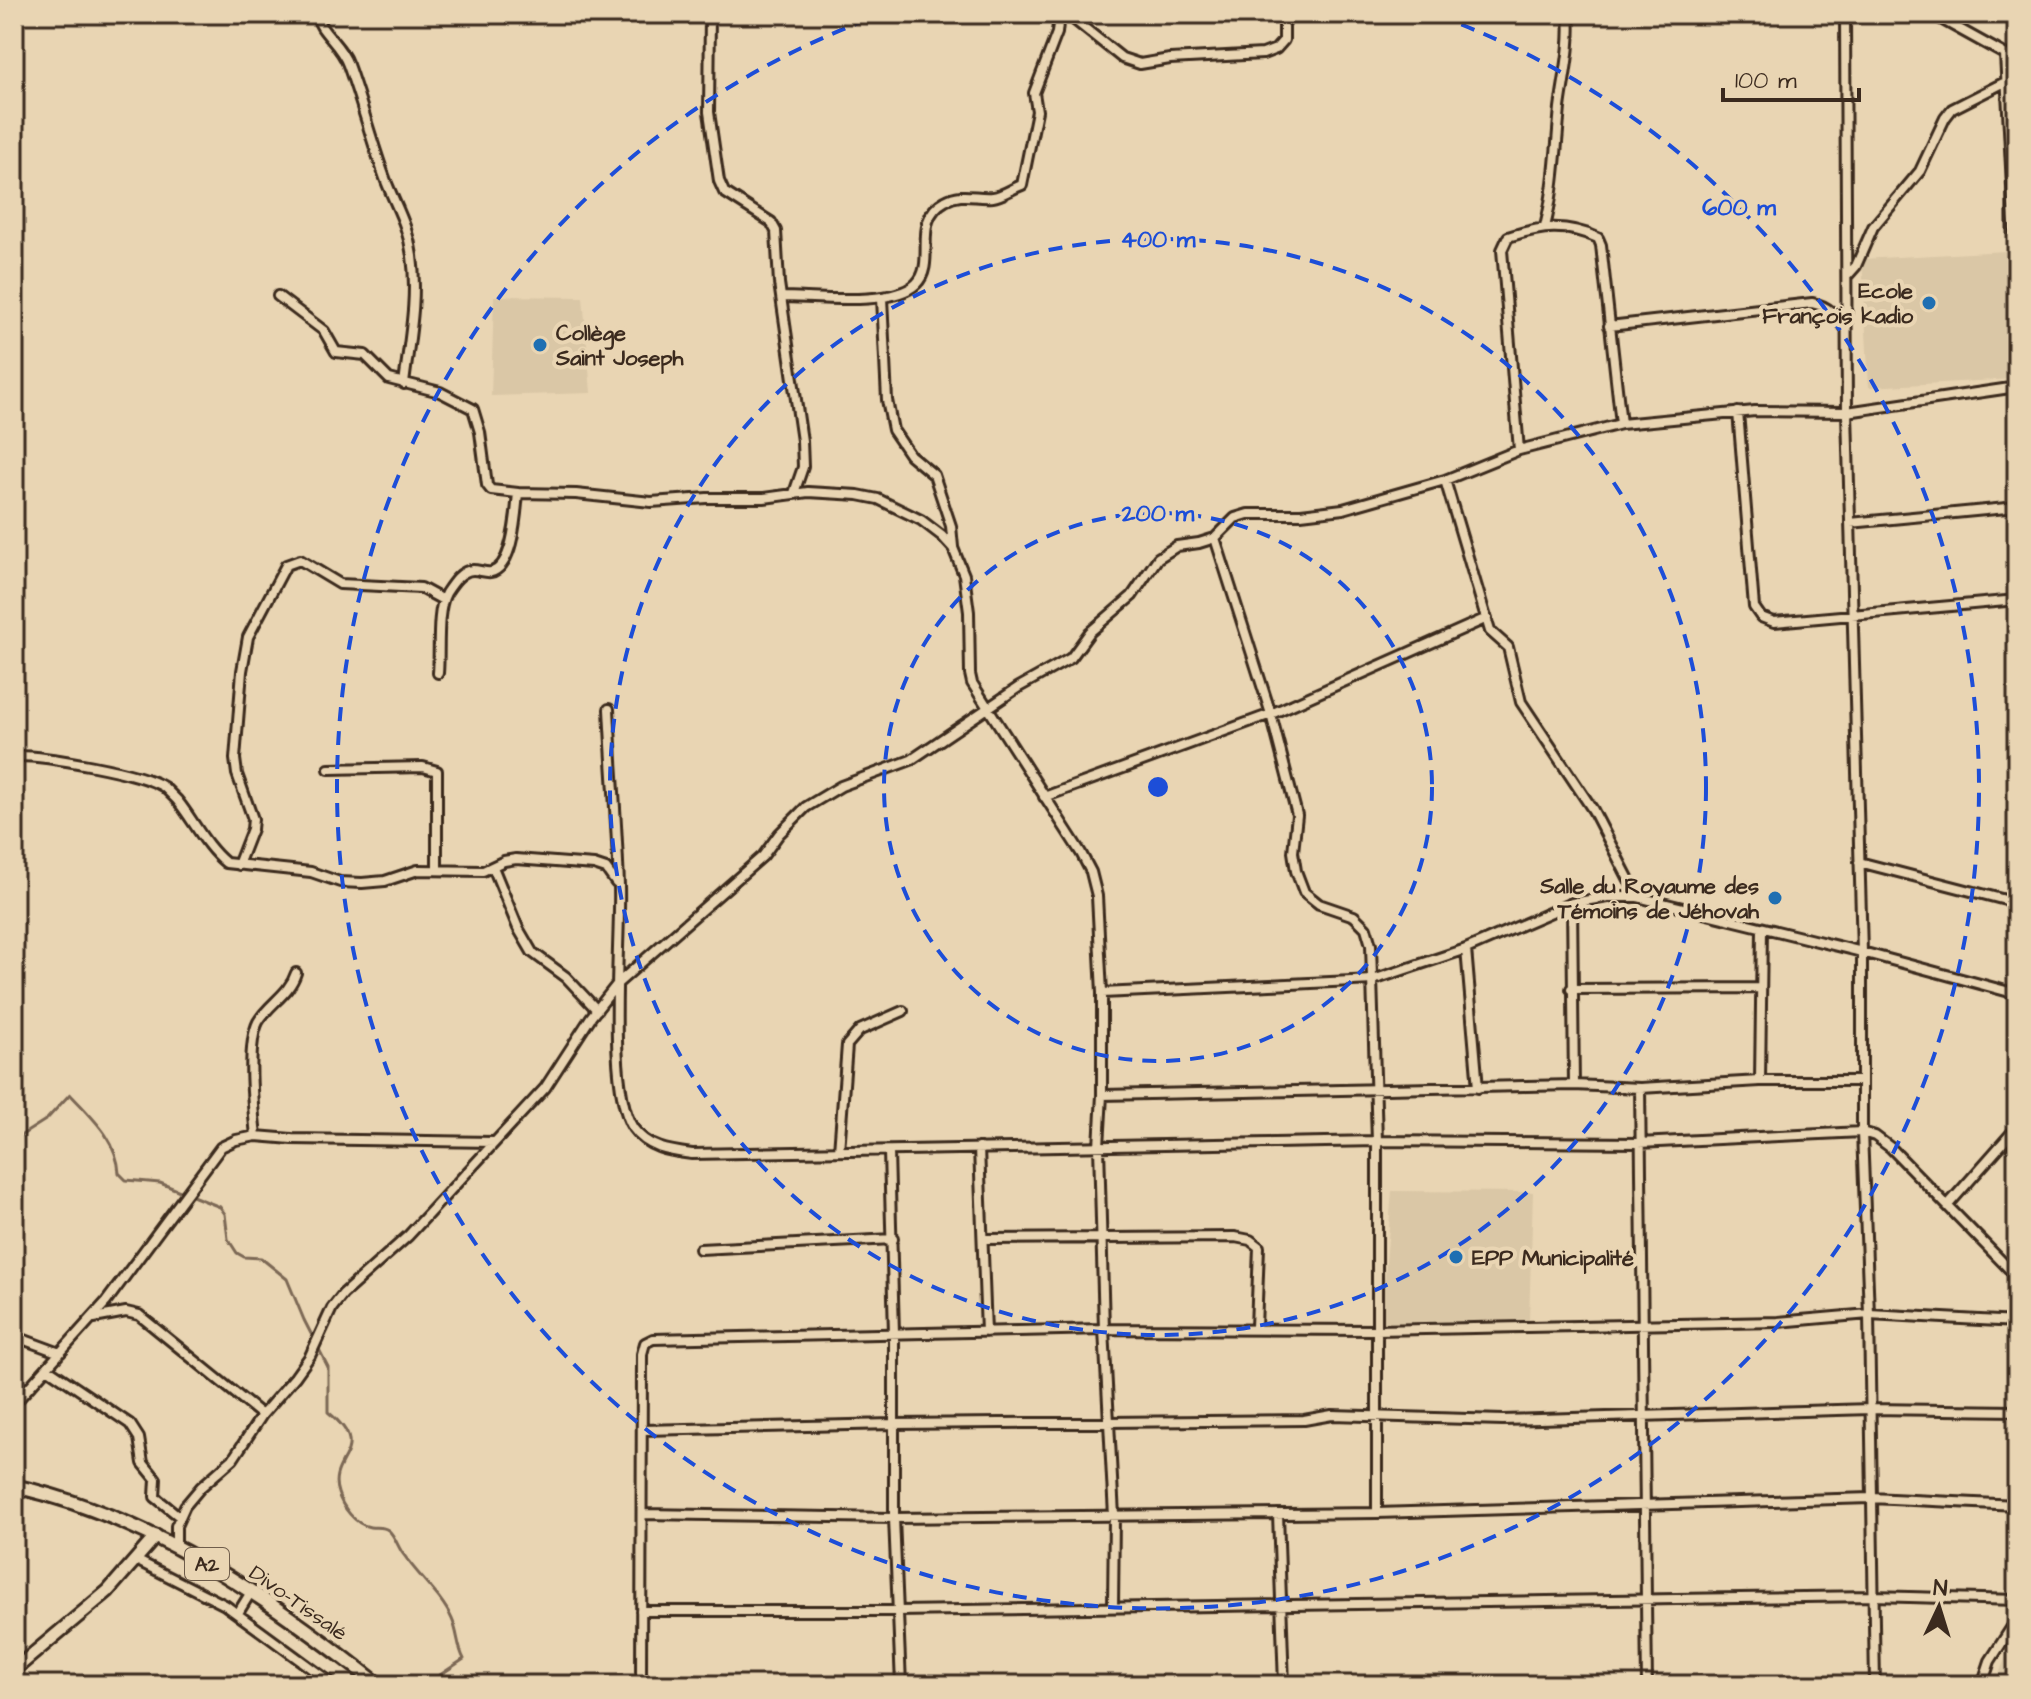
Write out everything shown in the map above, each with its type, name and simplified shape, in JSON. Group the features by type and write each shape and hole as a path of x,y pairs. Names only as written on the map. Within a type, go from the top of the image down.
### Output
{"main road":[{"name":"Divo-Tissalé","path":"14,1486 102,1512 176,1546 280,1610 379,1685"}],"street":[{"path":"316,14 321,27 344,53 386,180 406,225 412,256 413,305 404,384"},
{"path":"710,14 709,112 719,181 724,192 771,222 776,231 802,441 803,467 794,493"},
{"path":"782,297 882,298 907,290 917,283 923,273 926,225 933,211 944,201 962,194 996,197 1022,185 1037,111 1034,93 1057,33 1059,14"},
{"path":"1067,14 1122,58 1140,64 1170,59 1263,54 1276,49 1284,40 1284,14"},
{"path":"1545,227 1554,192 1560,106 1571,35 1569,14"},
{"path":"1845,14 1847,412 1862,952 1862,1132 1869,1314 1875,1685"},
{"path":"1932,14 2017,61"},
{"path":"2005,55 2017,279"},
{"path":"1848,276 1856,266 1873,227 1920,171 1952,109 2017,76"},
{"path":"1519,450 1502,250 1508,237 1545,227 1576,228 1598,238 1601,245 1621,424"},
{"path":"278,296 324,331 336,352 365,355 389,379 440,392 473,409 480,432 487,485 491,490 651,502 764,498 794,493 858,495 878,499 921,520 953,548"},
{"path":"882,298 887,400 893,430 910,455 934,475 951,526 953,548 964,575 968,596 972,683 1091,872 1097,896 1102,993 1099,1146 1104,1329 1114,1516 1113,1607"},
{"path":"1609,326 1812,303 1823,305 1834,313 1846,329"},
{"path":"176,1546 175,1533 180,1517 194,1495 233,1459 262,1415 310,1356 332,1308 343,1294 408,1236 545,1088 618,983 763,856 779,834 806,807 841,786 911,760 987,707 1071,658 1090,632 1132,596 1158,558 1177,546 1215,538 1235,518 1248,514 1322,513 1445,480 1519,450 1621,424 1738,412 1847,412 2017,387"},
{"path":"1738,412 1754,607 1761,617 1774,622 2017,600"},
{"path":"1445,480 1490,631 1508,647 1521,702 1593,810 1638,897"},
{"path":"438,673 443,600 462,574 474,570 489,572 498,568 515,535 518,493"},
{"path":"1850,523 2017,507"},
{"path":"1215,538 1271,714 1297,815 1293,852 1304,892 1319,904 1354,916 1366,928 1371,945 1377,1141 1377,1513"},
{"path":"238,865 253,819 235,759 242,671 248,637 286,565 300,560 340,584 421,588 443,600"},
{"path":"1044,797 1271,714 1487,618"},
{"path":"609,709 619,887 617,1048 622,1089 632,1126 645,1141 666,1150 692,1154 1377,1141 1639,1143 1862,1132 1875,1136 1891,1148 2017,1277"},
{"path":"14,756 45,757 117,772 163,787 177,801 216,855 226,863 302,871 340,882 362,883 385,881 418,870 483,871 516,859 594,865 606,869 619,887"},
{"path":"329,769 423,767 437,771 437,869"},
{"path":"1859,862 2017,903"},
{"path":"493,867 518,928 532,952 566,977 597,1010"},
{"path":"1102,993 1373,980 1466,949 1572,903 1608,897 1638,897 2017,994"},
{"path":"1572,903 1574,1085"},
{"path":"1760,1081 1762,929"},
{"path":"1466,949 1478,1088"},
{"path":"256,1136 252,1095 254,1036 258,1023 292,986 296,973"},
{"path":"1571,989 1761,988"},
{"path":"839,1151 847,1045 860,1030 903,1011"},
{"path":"1102,1095 1574,1085 1640,1088 1760,1081 1862,1081"},
{"path":"1640,1088 1647,1685"},
{"path":"1948,1205 2017,1127"},
{"path":"14,1404 93,1318 221,1147 256,1136 494,1142"},
{"path":"979,1148 986,1332"},
{"path":"889,1152 893,1239 894,1518 901,1685"},
{"path":"984,1239 1235,1237 1250,1240 1259,1247 1260,1261 1256,1328"},
{"path":"700,1249 893,1239"},
{"path":"93,1318 126,1312 139,1315 262,1415"},
{"path":"641,1685 642,1347 647,1341 659,1338 1104,1329 1376,1330 1778,1322 1869,1314 2017,1322"},
{"path":"14,1336 60,1353"},
{"path":"47,1368 123,1418 136,1431 143,1463 157,1481 155,1497 180,1517"},
{"path":"643,1430 1304,1420 1332,1415 1503,1420 1871,1409 2017,1411"},
{"path":"642,1514 894,1518 1377,1513 1871,1498 2017,1505"},
{"path":"1278,1514 1284,1685"},
{"path":"14,1670 108,1591 156,1536"},
{"path":"136,1560 238,1613 334,1685"},
{"path":"238,1613 251,1592"},
{"path":"641,1611 898,1611 1873,1596 2017,1600"},
{"path":"1982,1685 1990,1661 2017,1619"}],"shaded area":[{"path":"2006,251 2014,379 1869,387 1862,259"},
{"name":"Collège Saint Joseph","path":"494,296 583,297 591,393 491,396"},
{"path":"1392,1191 1533,1192 1529,1320 1381,1323"},
{"path":"2017,1640 2017,1685 1995,1685 2007,1653"}],"waterway":[{"path":"14,1140 47,1119 70,1094 108,1139 119,1173 126,1180 160,1183 220,1207 225,1214 228,1239 237,1253 244,1257 261,1258 287,1279 328,1367 328,1412 342,1425 348,1436 349,1446 336,1481 340,1498 359,1523 390,1532 410,1563 442,1602 454,1624 464,1659 425,1685"}],"place":[{"name":"Ecole François kadio","path":"1929,303"},
{"name":"Collège Saint Joseph","path":"540,345"},
{"name":"Salle du Royaume des Témoins de Jéhovah","path":"1775,898"},
{"name":"EPP Municipalité","path":"1456,1257"}]}
